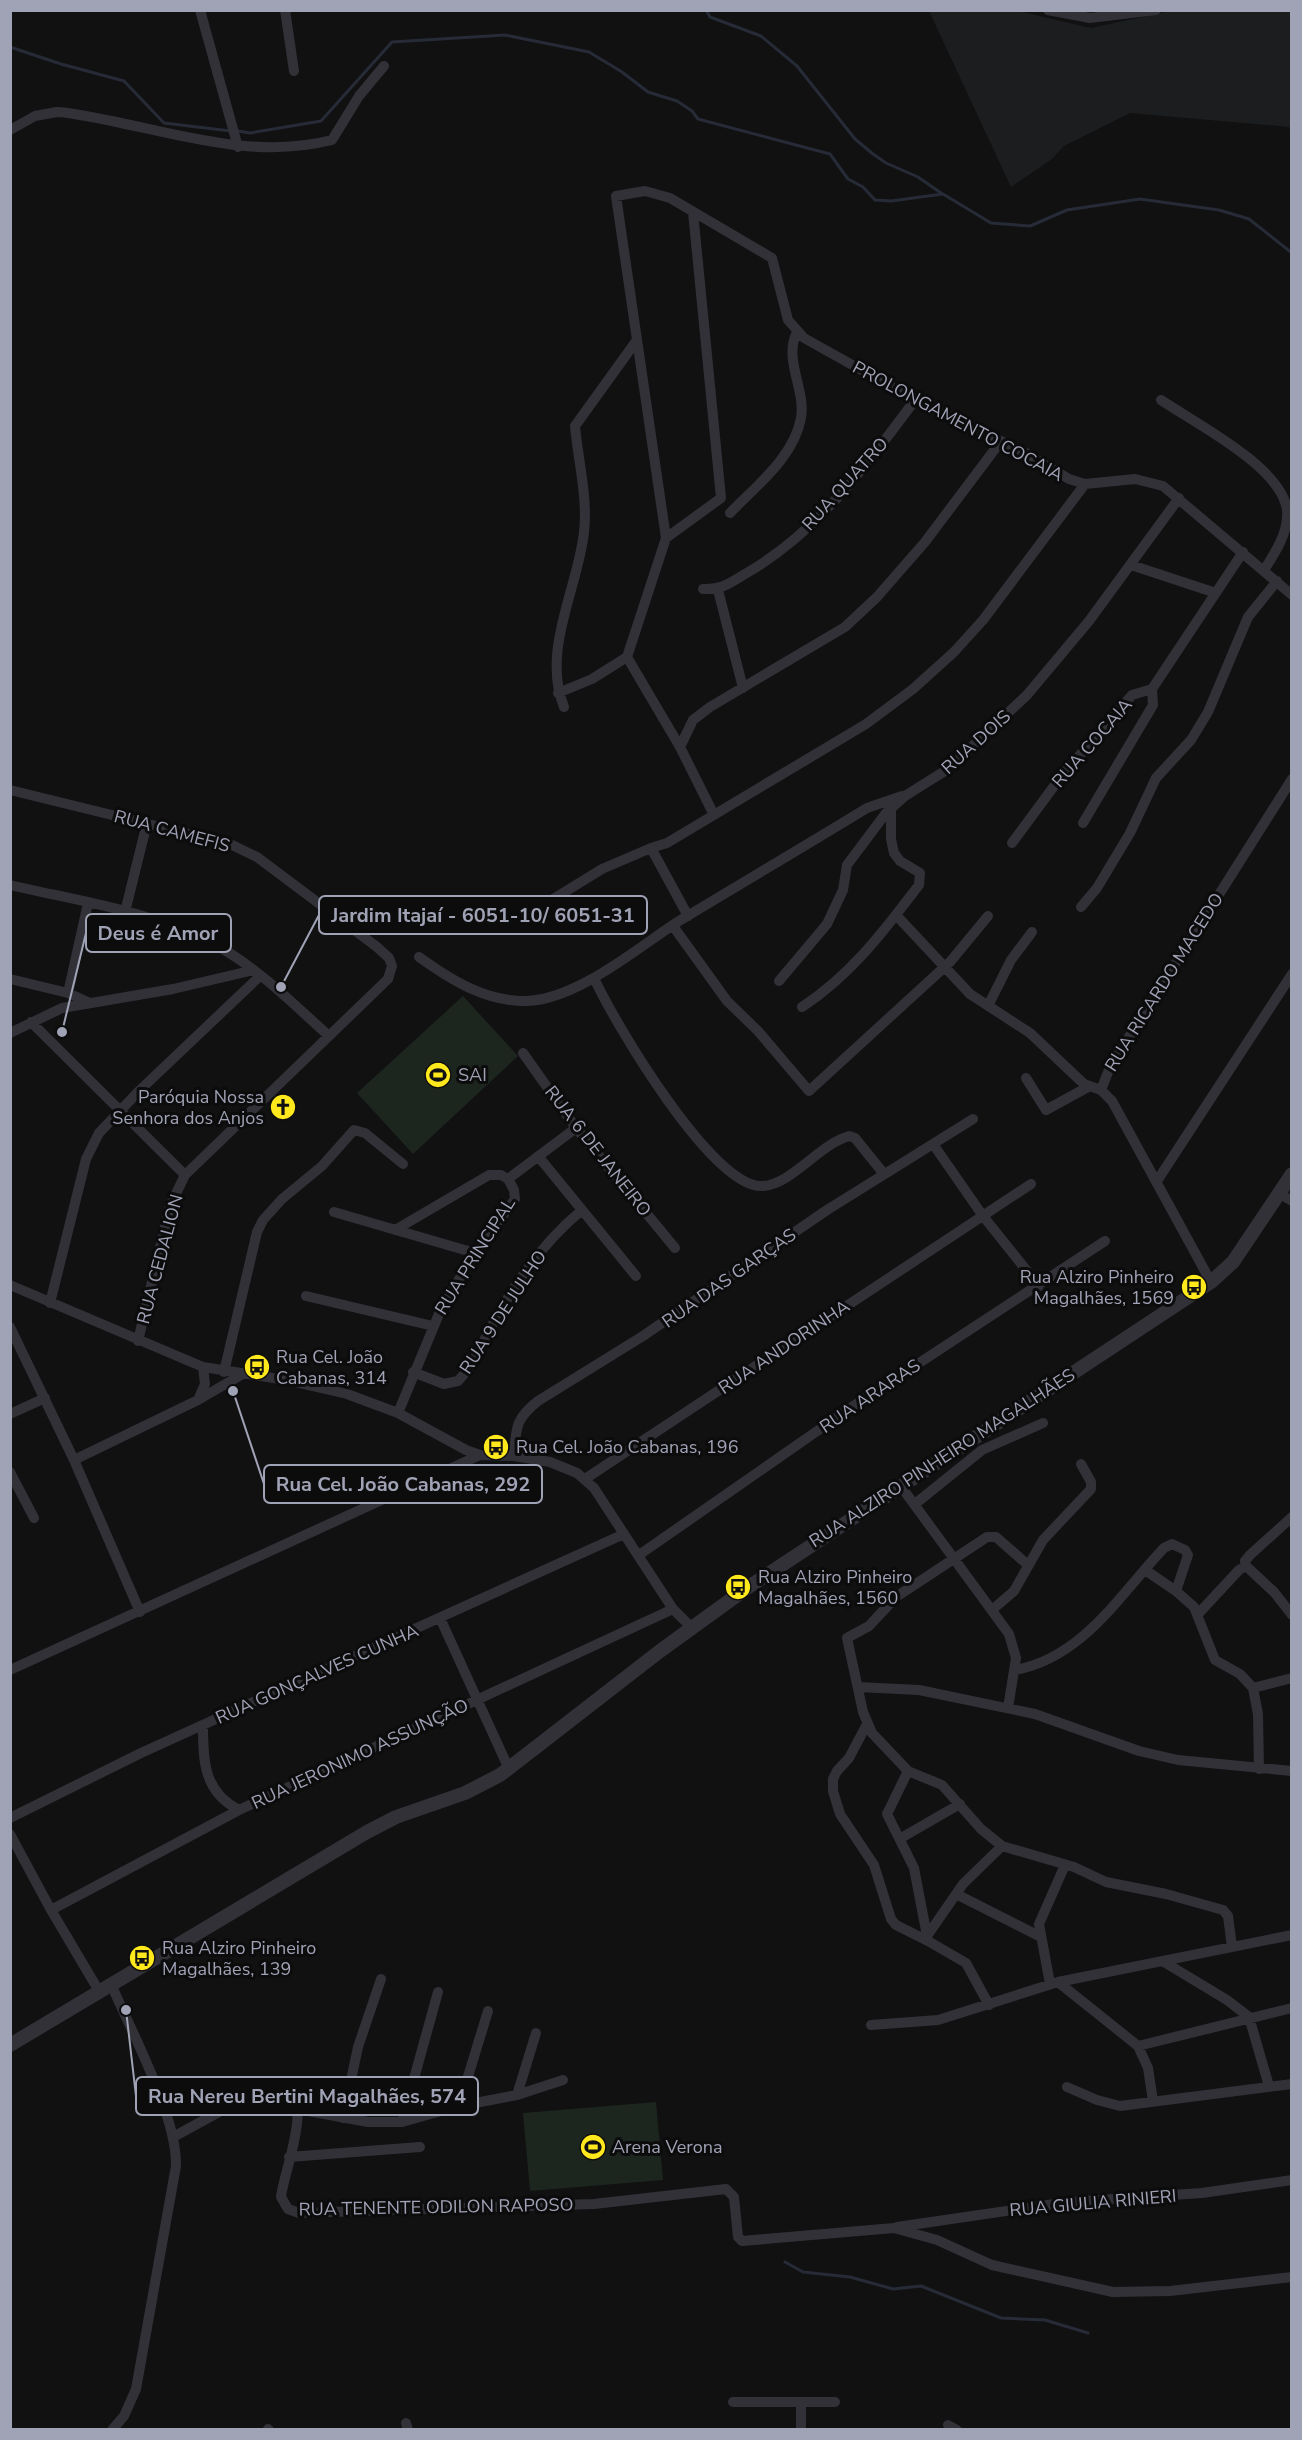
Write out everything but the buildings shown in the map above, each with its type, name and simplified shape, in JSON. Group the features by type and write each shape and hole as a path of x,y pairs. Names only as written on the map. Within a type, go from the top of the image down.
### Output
{"street":[{"path":"200,10 237,142"},
{"path":"285,10 294,71"},
{"path":"1048,10 1090,18 1156,10"},
{"path":"10,130 43,114 65,112 283,149 332,140 354,103 384,66"},
{"path":"558,693 592,679 627,657 666,538 616,196 645,191 670,198 772,258 788,320 796,332 792,347 801,417 792,445 730,513"},
{"path":"666,538 722,498 693,212"},
{"name":"PROLONGAMENTO COCAIA","path":"796,332 915,400 1001,441 1060,475 1085,484 1134,479 1163,486 1292,595"},
{"path":"564,707 558,693 558,653 562,622 577,577 585,529 575,426 637,340"},
{"name":"RUA QUATRO","path":"718,590 766,562 803,533 860,472 915,400"},
{"path":"1161,400 1254,463 1282,492 1287,512 1286,523 1277,549 1264,570"},
{"path":"680,747 696,717 835,634 877,597 965,492 1001,441"},
{"path":"470,925 502,921 537,909 602,869 667,843 713,813 866,724 913,689 964,642 1085,484"},
{"name":"RUA DOIS","path":"779,981 827,924 843,890 846,865 891,808 906,795 951,767 1027,695 1068,648 1179,498"},
{"name":"RUA COCAIA","path":"1012,843 1060,778 1132,695 1152,689 1243,552"},
{"path":"1131,565 1216,593"},
{"path":"1080,907 1097,888 1130,833 1156,778 1191,740 1208,712 1248,617 1276,581"},
{"path":"704,589 718,590 743,688"},
{"path":"627,657 680,747 713,813"},
{"path":"1083,823 1153,705 1152,689"},
{"name":"RUA RICARDO MACEDO","path":"1211,1282 1112,1101 1101,1090 1110,1067 1292,779"},
{"name":"RUA CAMEFIS","path":"10,789 230,844 257,857 377,947"},
{"path":"419,957 460,985 505,1000 530,1001 594,978 688,916 867,808 906,795"},
{"path":"802,1007 856,964 919,885 921,878 894,853 891,808"},
{"path":"125,912 147,823"},
{"path":"651,848 688,916"},
{"path":"10,885 125,912 177,928 214,944 257,973 329,1036"},
{"path":"68,993 88,903"},
{"path":"896,915 958,983 1030,1033 1088,1087 1101,1090"},
{"path":"673,926 727,1001 758,1031 809,1091 944,967 988,916"},
{"path":"988,1006 1011,960 1032,932"},
{"name":"RUA CEDALION","path":"138,1341 171,1206 185,1175 392,973 389,958 377,947"},
{"path":"10,1033 62,1008 257,973"},
{"path":"51,1303 86,1159 99,1133 257,973"},
{"path":"1157,1181 1292,974"},
{"path":"594,978 619,1027 663,1095 687,1126 736,1177 752,1186 775,1183 849,1136 855,1138 884,1174"},
{"path":"10,979 68,993 90,1003"},
{"path":"31,1023 185,1175"},
{"name":"RUA 6 DE JANEIRO","path":"523,1053 576,1128 675,1248"},
{"path":"1026,1078 1046,1110 1088,1087"},
{"name":"RUA DAS GARÇAS","path":"514,1456 518,1422 525,1411 538,1401 643,1336 884,1174 973,1119"},
{"name":"RUA PRINCIPAL","path":"398,1413 433,1326 475,1253 515,1199 514,1190 508,1179 576,1128"},
{"path":"224,1372 257,1232 271,1210 322,1166 354,1130 365,1133 403,1164"},
{"path":"933,1144 983,1216 1039,1286"},
{"path":"538,1156 636,1276"},
{"name":"RUA ALZIRO PINHEIRO MAGALHÃES","path":"10,2045 367,1832 396,1817 482,1786 509,1769 692,1628 900,1485 1211,1282 1233,1262 1286,1197 1292,1174"},
{"path":"395,1230 489,1175 501,1175 508,1179"},
{"name":"RUA ANDORINHA","path":"585,1479 1031,1184"},
{"name":"RUA 9 DE JULHO","path":"413,1372 444,1384 458,1381 472,1364 518,1283 548,1242 582,1210"},
{"path":"334,1212 475,1253"},
{"name":"RUA ARARAS","path":"639,1556 843,1413 1105,1241"},
{"path":"10,1285 203,1367 325,1388 398,1413 480,1455 514,1456 567,1467 585,1479 673,1609 692,1628"},
{"path":"306,1296 433,1326"},
{"path":"10,1327 74,1460 140,1612"},
{"path":"198,1400 205,1384 203,1367"},
{"path":"74,1460 198,1400 240,1375"},
{"path":"10,1414 45,1398"},
{"path":"915,1504 982,1450 1043,1423"},
{"path":"10,1670 480,1455"},
{"path":"992,1610 1014,1591 1053,1527 1090,1489 1091,1482 1081,1464"},
{"path":"10,1472 34,1518"},
{"path":"900,1485 992,1610 1013,1644 1015,1670 1008,1708"},
{"path":"1292,1517 1245,1562 1246,1566 1274,1592 1292,1615"},
{"name":"RUA GONÇALVES CUNHA","path":"10,1818 87,1778 624,1534"},
{"path":"1028,1565 992,1536 896,1597 869,1626 847,1638 867,1724 880,1742 908,1771 942,1785 981,1829 1002,1846 1065,1865 1106,1882 1166,1894 1223,1910 1228,1916 1232,1947"},
{"path":"1015,1670 1042,1660 1088,1632 1168,1545 1176,1545 1185,1550 1188,1558 1176,1591"},
{"path":"1199,1613 1239,1570 1246,1566"},
{"path":"1145,1570 1176,1591 1199,1613 1205,1640 1215,1659 1240,1674 1253,1688 1258,1714 1259,1769"},
{"name":"RUA JERONIMO ASSUNÇÃO","path":"51,1910 240,1810 673,1609"},
{"path":"440,1618 509,1769"},
{"path":"1253,1688 1292,1678"},
{"path":"858,1687 918,1690 1008,1708 1058,1721 1139,1751 1179,1761 1292,1771"},
{"path":"867,1724 833,1779 836,1804 874,1865 891,1919 896,1925 928,1939 966,1963 989,2005"},
{"path":"203,1726 203,1765 207,1776 219,1796 240,1810"},
{"path":"908,1771 887,1810 888,1818 901,1838 914,1868 928,1939"},
{"path":"901,1838 960,1804"},
{"path":"10,1834 51,1910 105,1988 175,2136 176,2166 143,2359 130,2406 116,2428"},
{"path":"928,1939 956,1894 1002,1846"},
{"path":"1065,1865 1041,1916 1039,1936 1054,1983 1138,2046 1148,2068 1153,2101"},
{"path":"956,1894 1039,1936"},
{"path":"871,2025 938,2020 1054,1983 1292,1935"},
{"path":"1164,1962 1249,2017 1269,2086"},
{"path":"343,2118 358,2047 381,1979"},
{"path":"402,2122 438,1992"},
{"path":"1138,2046 1292,2008"},
{"path":"459,2106 488,2011"},
{"path":"517,2095 536,2033"},
{"path":"175,2136 277,2081 288,2085 297,2109 368,2122 402,2122 459,2106 517,2095 563,2080"},
{"path":"1067,2087 1110,2104 1130,2106 1153,2101 1292,2084"},
{"name":"RUA TENENTE ODILON RAPOSO","path":"297,2109 296,2134 281,2197 288,2209 299,2212 573,2205 726,2189 732,2192 738,2237 747,2241 894,2228"},
{"path":"289,2157 420,2147"},
{"name":"RUA GIULIA RINIERI","path":"894,2228 1068,2202 1202,2193 1292,2180"},
{"path":"925,2222 925,2236"},
{"path":"894,2228 925,2236 992,2265 1113,2292 1170,2290 1292,2277"},
{"path":"733,2402 836,2402"},
{"path":"801,2402 801,2430"}],"shaded area":[{"path":"929,11 1018,11 1091,28 1170,11 1291,11 1291,135 1289,127 1130,113 1064,146 1052,159 1011,187"},
{"name":"SAI","path":"463,996 518,1056 413,1154 357,1093"},
{"name":"Arena Verona","path":"656,2102 663,2180 530,2191 523,2113"}],"waterway":[{"path":"706,10 710,17 761,36 797,66 855,139 886,163 918,177 941,193"},
{"path":"238,131 250,133 321,121 392,42 505,35 589,52 622,72 648,92 677,101 692,111 698,119 830,154 848,179 863,187 875,200 891,201 943,194 991,223 1030,226 1067,210 1140,199 1219,210 1249,219 1292,253"},
{"path":"10,47 124,81 164,123 231,131"},
{"path":"785,2262 803,2272 850,2277 893,2289 921,2286 1001,2318 1045,2320 1088,2333"}],"place":[{"name":"Jardim Itajaí - 6051-10/ 6051-31","path":"281,987"},
{"name":"Deus é Amor","path":"62,1032"},
{"name":"SAI","path":"438,1075"},
{"name":"Paróquia Nossa Senhora dos Anjos","path":"283,1107"},
{"name":"Rua Alziro Pinheiro Magalhães, 1569","path":"1194,1287"},
{"name":"Rua Cel. João Cabanas, 314","path":"257,1367"},
{"name":"Rua Cel. João Cabanas, 292","path":"233,1391"},
{"name":"Rua Cel. João Cabanas, 196","path":"496,1447"},
{"name":"Rua Alziro Pinheiro Magalhães, 1560","path":"738,1587"},
{"name":"Rua Alziro Pinheiro Magalhães, 139","path":"142,1958"},
{"name":"Rua Nereu Bertini Magalhães, 574","path":"126,2010"},
{"name":"Arena Verona","path":"593,2147"}]}
